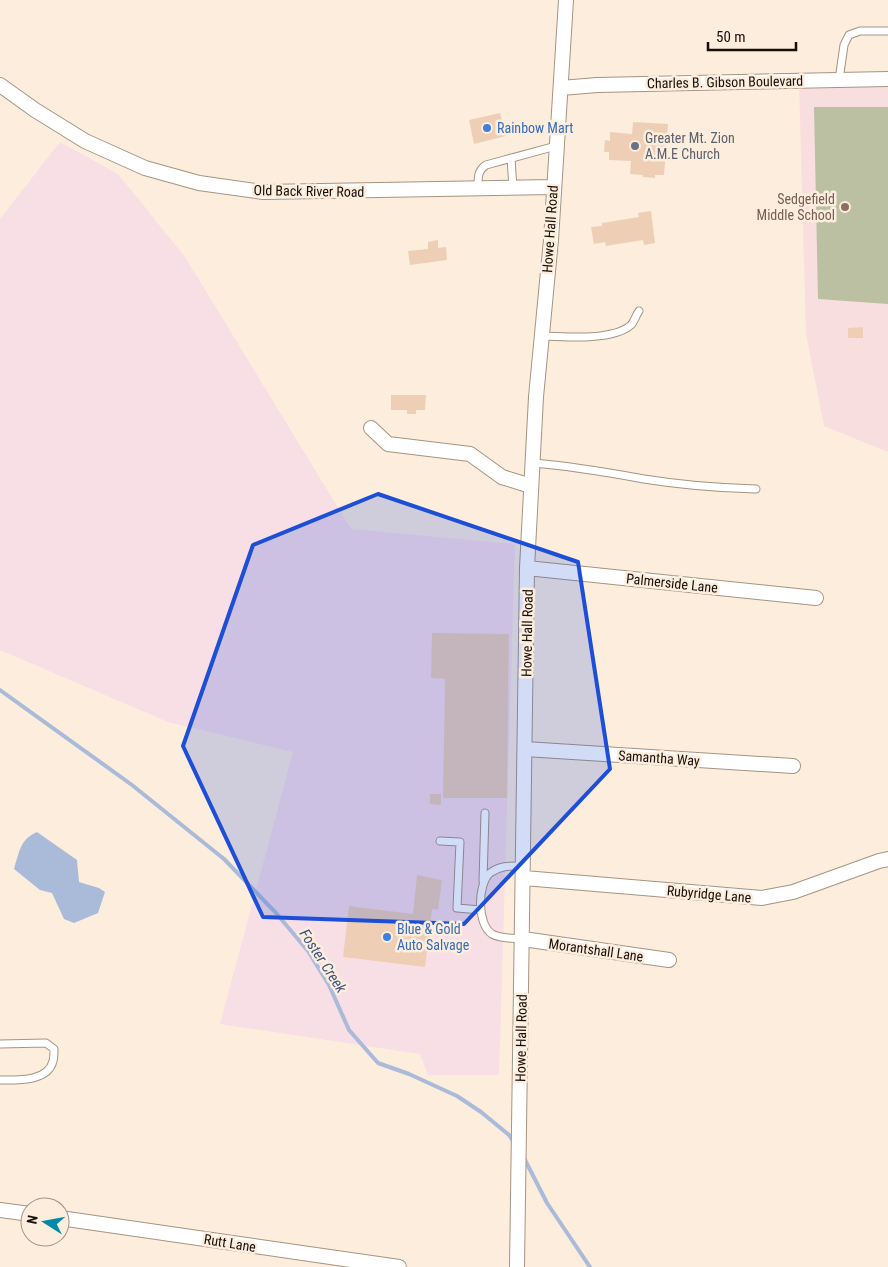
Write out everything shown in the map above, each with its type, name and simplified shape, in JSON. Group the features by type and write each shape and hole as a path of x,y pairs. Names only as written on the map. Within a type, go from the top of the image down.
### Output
{"street":[{"name":"Howe Hall Road","path":"517,1267 527,568 536,397 551,240 566,0"},
{"name":"Charles B. Gibson Boulevard","path":"561,88 597,85 888,79"},
{"name":"Old Back River Road","path":"0,85 35,110 85,141 145,168 199,183 263,192 553,187"},
{"path":"372,428 388,444 470,454 502,477 531,486"},
{"name":"Palmerside Lane","path":"527,568 816,598"},
{"name":"Samantha Way","path":"525,749 793,766"},
{"name":"Rubyridge Lane","path":"524,872 762,898 793,892 879,860 888,859"},
{"name":"Morantshall Lane","path":"523,939 669,960"},
{"path":"0,1210 20,1213"},
{"name":"Rutt Lane","path":"70,1219 399,1267"}],"lane":[{"path":"839,80 844,45 849,35 860,31 888,31"},
{"path":"478,189 479,174 486,165 556,146"},
{"path":"511,158 513,188"},
{"path":"542,336 587,338 616,333 630,325 638,311"},
{"path":"533,463 573,466 646,479 713,487 756,489"},
{"path":"485,813 482,920 494,935 523,939"},
{"path":"440,841 460,842 456,908 481,910"},
{"path":"483,881 491,872 503,866 524,872"},
{"path":"0,1044 46,1043 54,1049 54,1062 47,1070 34,1079 0,1080"}],"highlighted area":[{"path":"378,494 578,562 610,769 464,924 263,917 183,746 253,545"}],"shaded area":[{"name":"Sedgefield Middle School","path":"888,79 888,452 824,426 806,334 799,81"},
{"path":"60,142 118,174 185,257 351,529 515,544 499,1075 428,1075 420,1054 220,1024 293,752 168,722 0,650 0,219"}],"green space":[{"path":"814,107 888,107 888,304 818,299"}],"water":[{"path":"37,832 77,860 79,882 99,888 105,892 98,913 74,923 64,919 52,893 40,890 14,869 19,852 27,838"}],"building":[{"name":"Rainbow Mart","path":"500,113 506,136 474,144 469,120"},
{"name":"Greater Mt. Zion A.M.E Church","path":"633,122 668,124 664,175 655,175 655,178 630,174 631,161 609,160 609,152 604,152 605,140 610,141 610,132 632,134"},
{"path":"651,211 655,243 644,245 643,240 606,246 605,242 594,244 591,227 602,226 602,223 639,217 638,213"},
{"path":"438,240 438,248 446,247 447,260 410,265 408,251 428,249 428,242"},
{"path":"863,327 863,338 848,338 848,328"},
{"path":"391,395 426,395 425,410 416,410 416,414 407,414 407,410 391,410"},
{"path":"432,633 509,634 507,798 443,798 445,679 431,678"},
{"path":"430,794 441,794 441,805 430,804"},
{"name":"Blue & Gold Auto Salvage","path":"417,875 442,880 438,910 432,909 425,967 343,957 349,906 413,914"}],"waterway":[{"name":"Foster Creek","path":"0,690 132,785 224,859 276,913 308,951 329,985 349,1030 378,1063 409,1074 457,1096 481,1112 509,1135 515,1144"},
{"name":"Foster Creek","path":"523,1156 547,1203 590,1267"}],"place":[{"name":"Rainbow Mart","path":"487,128"},
{"name":"Greater Mt. Zion A.M.E Church","path":"635,146"},
{"name":"Sedgefield Middle School","path":"845,207"},
{"name":"Blue & Gold Auto Salvage","path":"387,937"}]}
